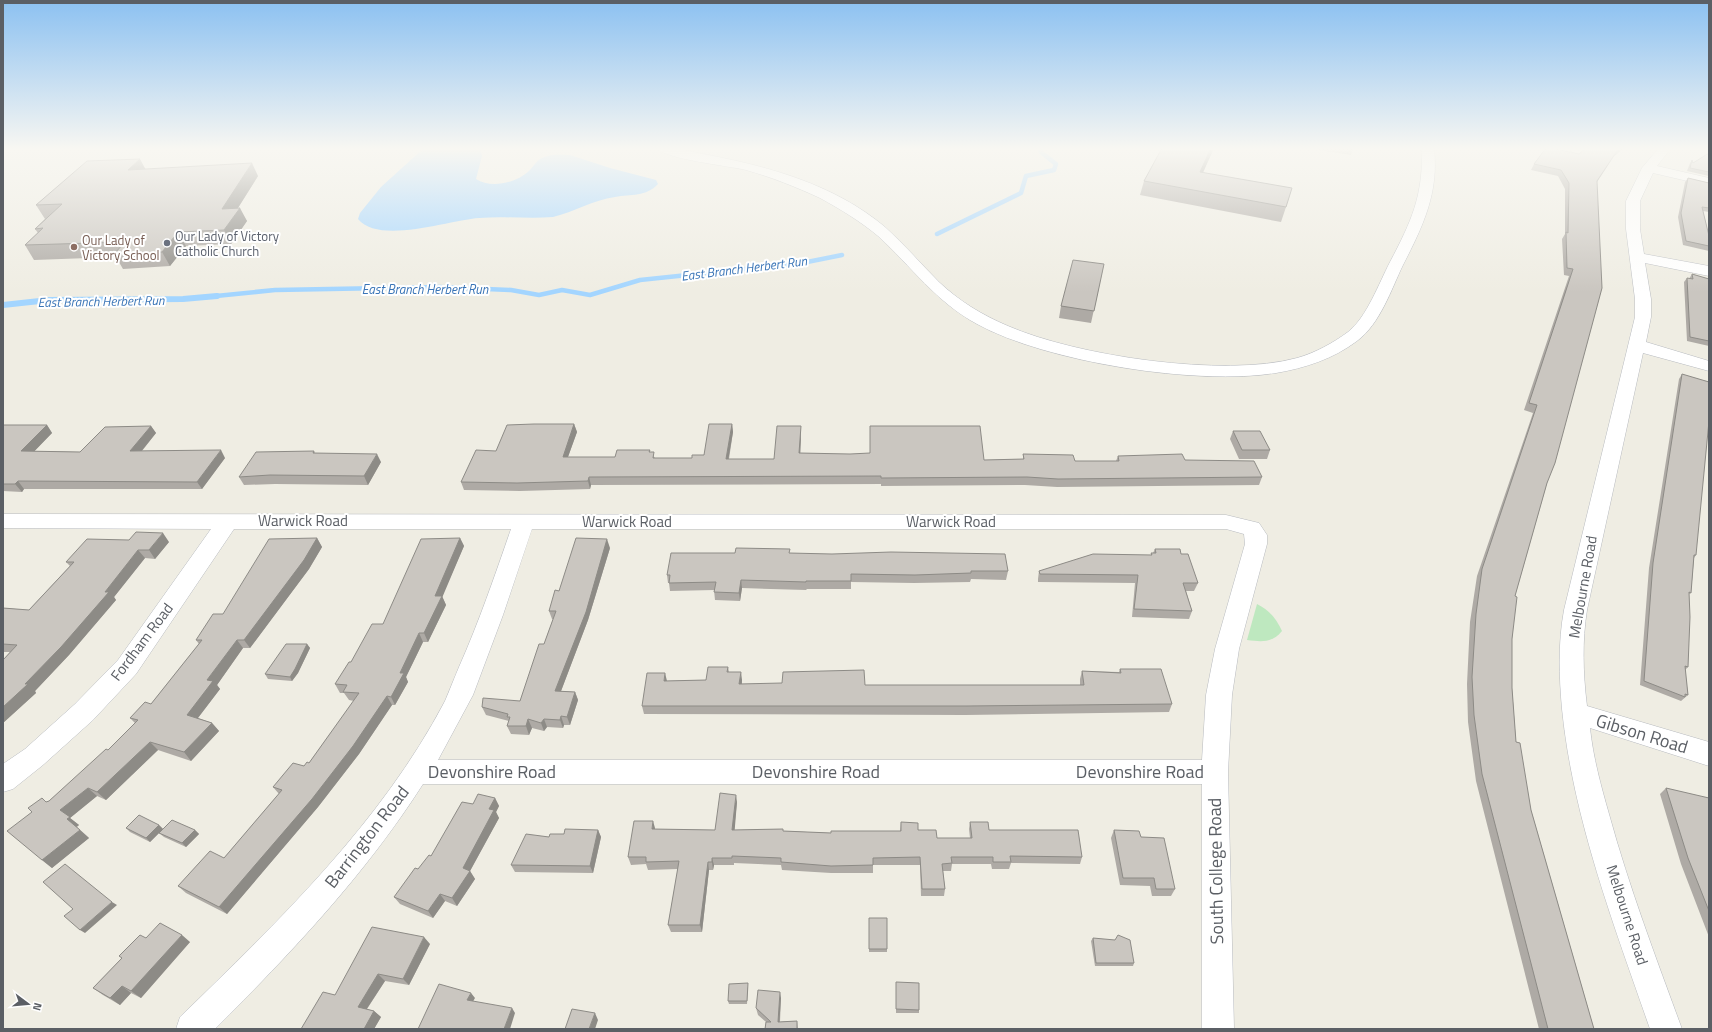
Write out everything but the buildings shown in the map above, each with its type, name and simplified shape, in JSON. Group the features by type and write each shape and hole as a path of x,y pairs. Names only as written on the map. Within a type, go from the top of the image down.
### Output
{"street":[{"path":"824,196 857,213 890,239 929,282 946,297 985,322 1006,332 1062,349 1093,356 1167,367 1233,372 1298,363 1340,347 1355,335 1367,321 1415,229 1424,196"},
{"name":"Melbourne Road","path":"1635,196 1633,201 1632,229 1638,257 1643,298 1643,317 1578,594 1572,636 1575,713 1582,754 1595,811 1612,869 1666,1029"},
{"path":"1638,257 1709,271"},
{"path":"1636,345 1709,366"},
{"name":"Warwick Road","path":"3,521 1226,522 1251,528"},
{"name":"Fordham Road","path":"3,780 34,757 78,717 128,667 228,521"},
{"name":"Barrington Road","path":"192,1029 275,948 321,896 373,834 417,772 454,709 486,634 524,522"},
{"name":"South College Road","path":"1218,1029 1215,772 1219,696 1228,649 1256,544 1256,535 1251,528"},
{"name":"Gibson Road","path":"1575,713 1709,754"},
{"name":"Devonshire Road","path":"417,772 1215,772"}],"green space":[{"path":"1257,604 1272,615 1282,631 1270,640 1247,640"}],"water":[{"path":"374,196 620,196 591,203 553,217 479,218 398,231 368,227 358,219 360,213"}],"waterway":[{"name":"East Branch Herbert Run","path":"937,234 1015,196"},
{"name":"East Branch Herbert Run","path":"208,297 275,290 439,287 511,290 539,295 562,290 590,295 640,280 802,263 842,255"},
{"name":"East Branch Herbert Run","path":"208,297 217,296"},
{"name":"East Branch Herbert Run","path":"3,305 49,300 183,299 208,297"}],"place":[{"name":"Our Lady of Victory Catholic Church","path":"167,243"},
{"name":"Our Lady of Victory School","path":"74,247"}]}
